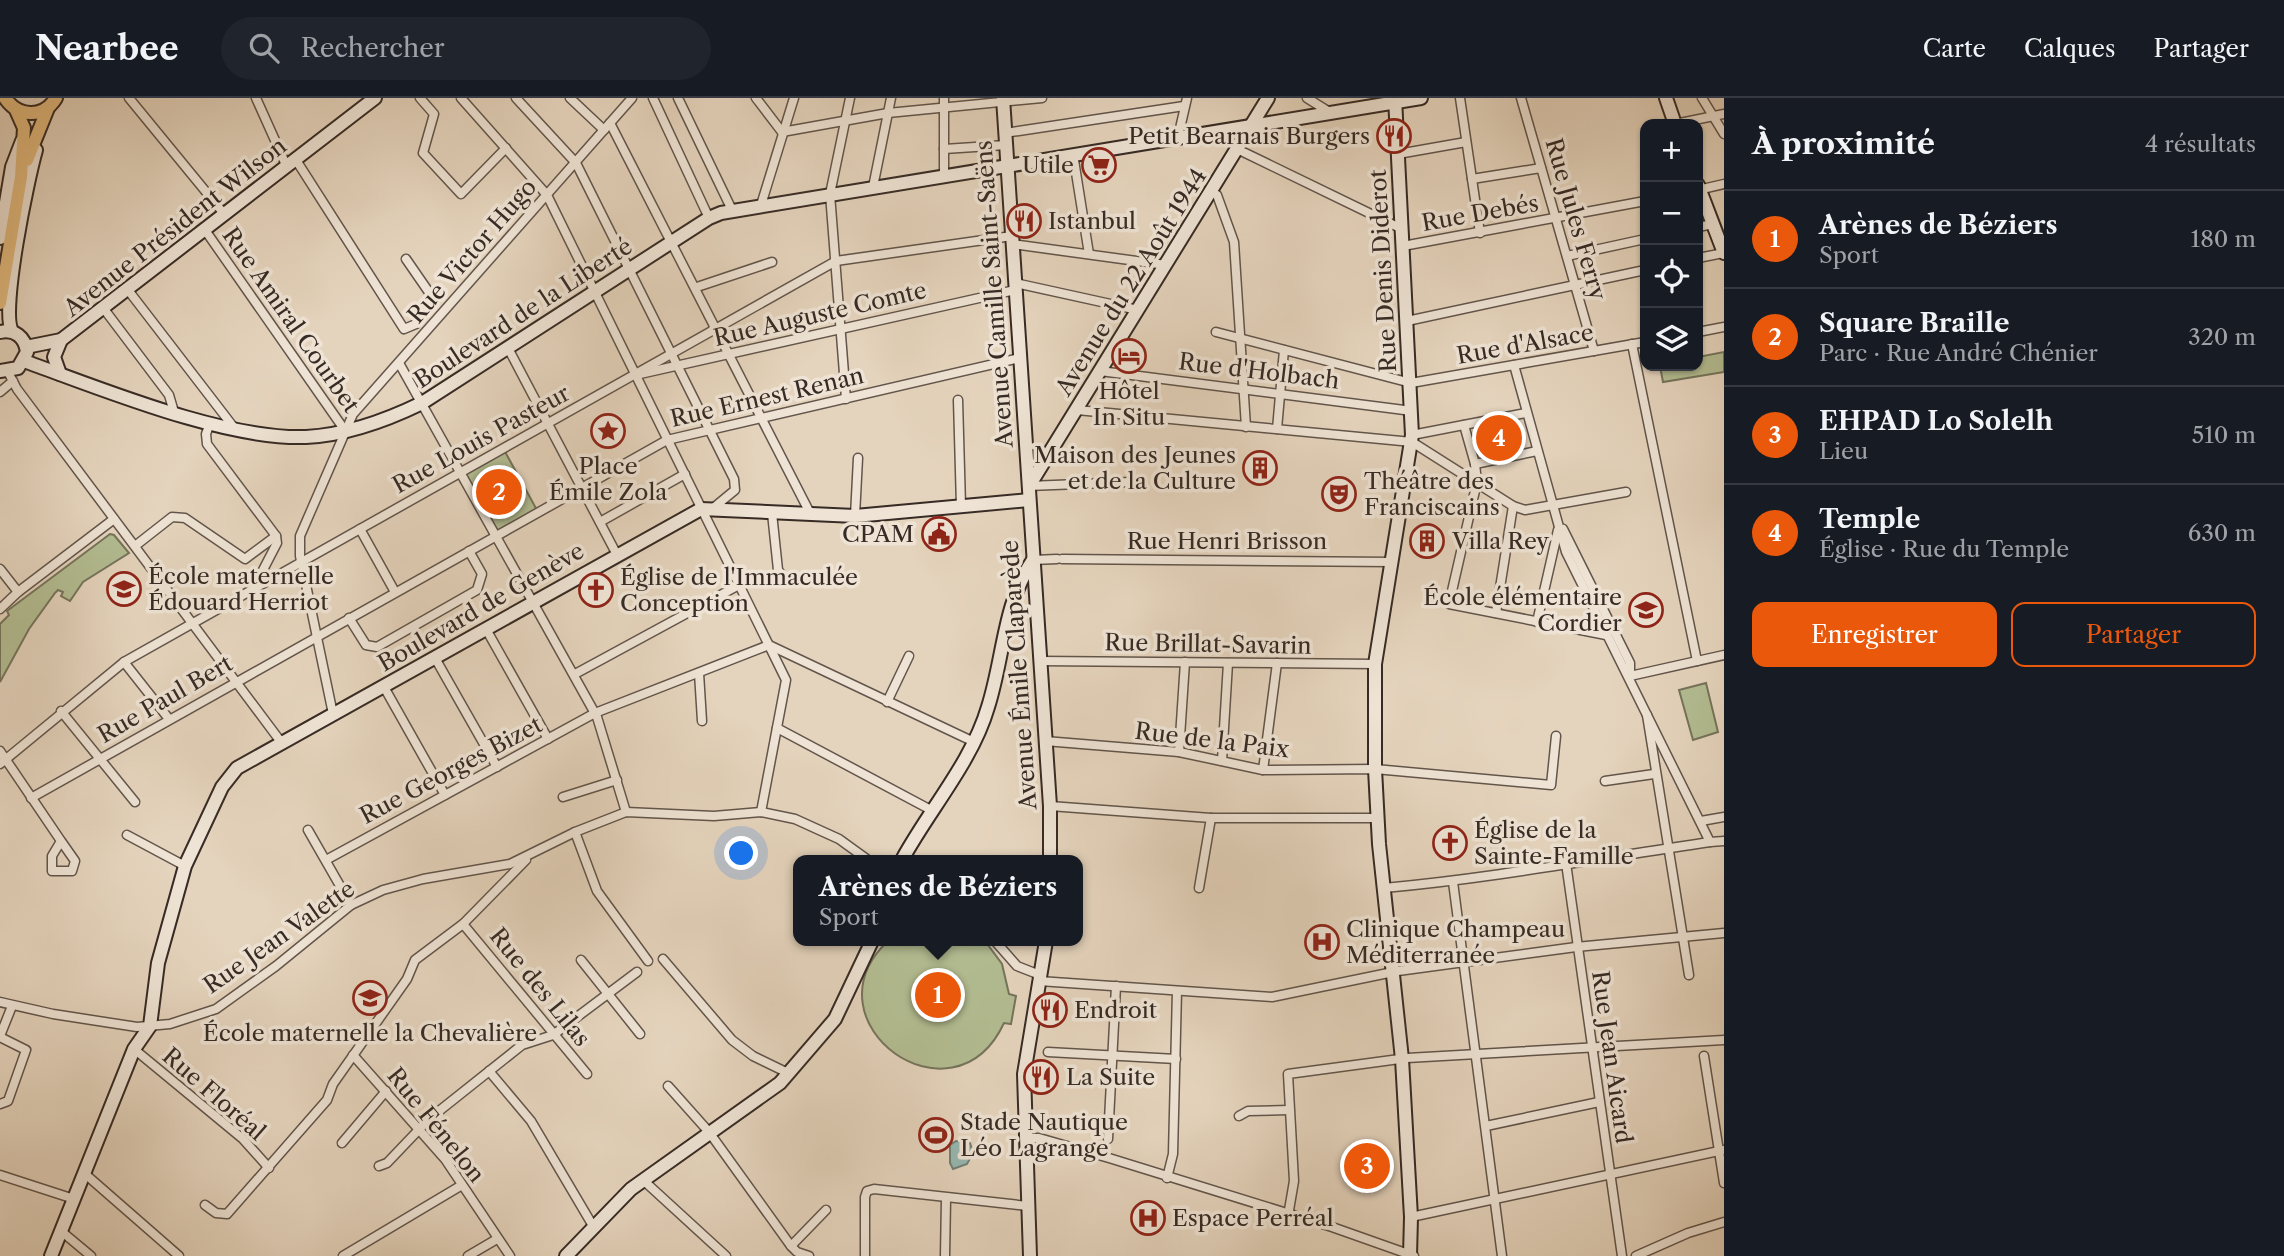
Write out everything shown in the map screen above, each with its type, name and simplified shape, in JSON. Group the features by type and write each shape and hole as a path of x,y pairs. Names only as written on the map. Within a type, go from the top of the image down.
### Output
{"main road":[{"path":"0,303 21,177 24,137 24,128 16,110 5,98"},
{"path":"16,110 29,114 49,108"},
{"path":"21,177 49,108"}],"street":[{"path":"129,98 225,215"},
{"path":"256,98 291,163 404,329 416,324 435,301 406,259"},
{"name":"Avenue Président Wilson","path":"26,347 61,340 375,98"},
{"path":"420,98 434,114 423,153 461,194 506,148"},
{"path":"461,98 547,195 634,375 706,509 739,585 786,680 761,812"},
{"path":"516,98 576,163 734,479 736,505 741,511"},
{"path":"570,98 607,127 672,242 811,515"},
{"name":"Rue Victor Hugo","path":"333,715 302,560 300,536 353,414 632,98"},
{"path":"653,98 709,218"},
{"path":"678,98 732,210"},
{"path":"756,98 782,132"},
{"path":"761,205 794,98"},
{"path":"846,398 830,194 850,98"},
{"path":"873,187 891,98"},
{"path":"944,98 944,176"},
{"path":"782,132 888,113 1042,98"},
{"name":"Avenue du 22 Août 1944","path":"1028,486 1268,98"},
{"path":"1307,98 1331,113"},
{"name":"Boulevard de la Liberté","path":"24,361 174,412 235,429 298,437 346,432 422,403 709,218 732,210 1331,113 1374,101 1421,98"},
{"path":"1460,98 1480,233"},
{"name":"Rue Jules Ferry","path":"1521,98 1594,351"},
{"path":"1666,98 1673,119"},
{"path":"1702,98 1724,134"},
{"name":"Rue Denis Diderot","path":"1395,100 1412,439 1375,664 1375,769 1377,818 1402,1059 1411,1256"},
{"name":"Avenue Camille Saint-Saëns","path":"1003,101 1028,486"},
{"path":"944,149 1186,102 1178,137"},
{"path":"0,391 7,375 24,361 26,347 21,337 6,331 7,318 29,176 49,108"},
{"path":"1698,119 1724,114"},
{"path":"0,238 12,167 24,137"},
{"path":"1398,154 1466,142"},
{"path":"1237,149 1402,229"},
{"path":"1073,155 1089,254"},
{"path":"1472,179 1541,168"},
{"path":"1703,187 1724,184"},
{"path":"1211,191 1217,195 1234,242 1246,427"},
{"path":"1703,200 1724,253 1703,257"},
{"name":"Rue Debés","path":"1403,246 1640,202"},
{"path":"1703,226 1713,224"},
{"name":"Rue Amiral Courbet","path":"205,230 346,432"},
{"name":"Rue Louis Pasteur","path":"3,762 61,711 124,662 835,261 1012,240 1166,265"},
{"path":"1567,256 1640,240"},
{"path":"696,288 772,262"},
{"path":"1407,321 1640,271"},
{"path":"1015,286 1138,310"},
{"name":"Rue Auguste Comte","path":"634,375 841,329 1015,286"},
{"path":"128,290 235,429"},
{"path":"104,309 169,395 174,412"},
{"path":"1703,331 1724,327"},
{"path":"1216,332 1411,383"},
{"path":"60,374 54,357 61,340"},
{"name":"Rue d'Alsace","path":"1411,383 1640,343"},
{"path":"1632,344 1697,661"},
{"path":"508,348 617,554"},
{"path":"1277,429 1284,351"},
{"name":"Rue Ernest Renan","path":"318,635 667,440 1020,358"},
{"path":"399,363 595,713 625,812"},
{"path":"1514,365 1566,552 1606,635 1646,708 1710,842"},
{"name":"Rue d'Holbach","path":"1100,371 1412,411"},
{"path":"7,375 281,742"},
{"path":"958,400 961,506"},
{"path":"1077,410 1246,427 1412,439 1526,413"},
{"path":"210,423 206,434 207,444 276,536 277,543 262,570 267,579"},
{"path":"1464,425 1477,482 1449,604 1606,635"},
{"path":"1412,439 1513,506 1525,510 1626,492"},
{"path":"1475,464 1537,451"},
{"path":"855,516 858,458"},
{"path":"600,522 685,474"},
{"path":"1028,486 1131,482"},
{"name":"Avenue Émile Claparède","path":"1028,486 1050,806 1050,855"},
{"path":"706,509 735,491"},
{"path":"706,509 855,516 1029,500"},
{"path":"1496,613 1513,506"},
{"name":"Boulevard de Genève","path":"150,1026 158,962 185,866 228,776 281,742 384,687 617,554 706,509"},
{"path":"772,513 778,570 784,578 802,581"},
{"path":"135,546 172,517 185,518 245,559 276,536"},
{"path":"0,609 18,592 114,519"},
{"path":"1559,523 1571,541 1630,663 1630,676"},
{"path":"1537,622 1559,523"},
{"path":"360,529 395,592"},
{"path":"349,618 366,645 377,647 388,641 477,590 482,574 469,551"},
{"path":"905,855 972,741 988,708 1008,613 1021,578 1033,560"},
{"name":"Rue Henri Brisson","path":"1033,560 1392,562"},
{"path":"0,569 18,592"},
{"path":"575,674 739,585"},
{"path":"486,629 548,739"},
{"name":"Rue Paul Bert","path":"31,798 318,635"},
{"path":"769,645 972,741"},
{"name":"Rue Georges Bizet","path":"326,860 595,713 769,645"},
{"path":"1630,676 1724,655"},
{"path":"887,702 909,656"},
{"path":"435,658 497,767"},
{"name":"Rue Brillat-Savarin","path":"1040,661 1375,664"},
{"path":"124,662 169,719"},
{"path":"1180,752 1185,663"},
{"path":"1222,761 1228,663"},
{"path":"1263,770 1277,663"},
{"path":"699,673 702,720"},
{"path":"384,687 445,794"},
{"path":"1646,708 1654,775 1689,975"},
{"path":"61,711 135,802"},
{"path":"777,728 931,810"},
{"name":"Rue de la Paix","path":"1045,741 1180,752 1263,770 1375,769 1551,785 1556,736"},
{"path":"0,751 3,762 61,841"},
{"path":"1605,781 1654,775"},
{"path":"563,797 617,780"},
{"path":"1050,806 1211,818 1377,818"},
{"name":"Rue Jean Valette","path":"0,1002 150,1026 170,1024 216,1009 276,966 351,905 383,890 490,870 528,857 575,832 625,812 714,816 761,812 795,819 828,834 860,855"},
{"path":"1701,821 1724,817"},
{"path":"1199,888 1211,818"},
{"path":"309,830 351,905"},
{"path":"575,832 597,891 648,961"},
{"path":"127,835 185,866"},
{"path":"1384,888 1513,874 1566,863 1724,841"},
{"path":"205,1205 216,1213 227,1214 327,1100 332,1084 407,979 415,960 463,924 509,880 528,857"},
{"name":"Rue Jean Aicard","path":"1566,863 1622,1256"},
{"path":"1453,881 1502,1256"},
{"name":"Rue des Lilas","path":"463,924 587,1074"},
{"path":"999,946 1017,966 1040,978 1272,997 1393,972 1576,947 1724,933"},
{"path":"566,1256 593,1226 643,1180 780,1083 819,1041 835,1019 870,946"},
{"path":"1030,1256 1024,1074 1045,946"},
{"path":"663,959 732,1040 753,1055 788,1073"},
{"path":"580,960 640,1034"},
{"path":"379,1166 387,1163 421,1131 429,1119 522,1045 553,1035 636,972"},
{"path":"1108,1139 1116,986"},
{"path":"1167,1178 1172,1159 1177,990"},
{"path":"0,1104 8,1101 26,1050 0,1037 12,1006"},
{"path":"51,1256 134,1049 150,1026"},
{"path":"1288,1216 1294,1181 1288,1074 1402,1059 1475,1053 1724,1040"},
{"name":"Rue Floréal","path":"134,1049 243,1139 269,1168"},
{"path":"1048,1052 1176,1059"},
{"name":"Rue Fénelon","path":"353,1055 421,1131 510,1256"},
{"path":"1704,1056 1721,1150 1724,1183"},
{"path":"489,1071 531,1121 593,1226"},
{"path":"668,1086 709,1132 791,1246 797,1252 808,1256"},
{"path":"342,1143 386,1091"},
{"path":"1486,1126 1599,1102"},
{"path":"1239,1116 1248,1111 1289,1110"},
{"path":"1026,1138 1040,1138 1411,1256"},
{"path":"1411,1217 1721,1150"},
{"path":"84,1173 179,1256"},
{"path":"0,1175 74,1199"},
{"path":"643,1180 726,1256"},
{"path":"343,1256 462,1185"},
{"path":"865,1256 867,1191 874,1189 1028,1206"},
{"path":"945,1256 946,1199"},
{"path":"791,1246 826,1210"},
{"path":"1636,1256 1688,1233 1724,1222"},
{"path":"61,1231 92,1256"},
{"path":"468,1256 498,1238"}],"green space":[{"path":"1724,352 1724,372 1663,382 1661,371 1703,371 1703,356"},
{"path":"503,448 538,512 497,536 460,471"},
{"path":"110,534 114,535 129,553 83,582 70,601 61,596 63,592 58,590 55,593 29,629 0,682 0,624 9,615 7,611"},
{"path":"1706,683 1718,732 1693,740 1679,690"},
{"path":"884,946 989,946 1002,964 1009,994 1016,996 1011,1024 1004,1023 981,1054 952,1068 922,1066 895,1053 873,1031 863,1003 866,972"}],"water":[{"path":"956,1141 970,1143 973,1153 967,1164 953,1169 950,1163 950,1145"}],"place":[{"name":"Petit Bearnais Burgers","path":"1394,136"},
{"name":"Utile","path":"1099,165"},
{"name":"Istanbul","path":"1024,221"},
{"name":"Hôtel In Situ","path":"1129,356"},
{"name":"Place Émile Zola","path":"608,431"},
{"name":"Temple","path":"1499,438"},
{"name":"Maison des Jeunes et de la Culture","path":"1260,468"},
{"name":"Square Braille","path":"499,492"},
{"name":"Théâtre des Franciscains","path":"1339,494"},
{"name":"CPAM","path":"939,534"},
{"name":"Villa Rey","path":"1427,541"},
{"name":"École maternelle Édouard Herriot","path":"124,589"},
{"name":"Église de l'Immaculée Conception","path":"596,590"},
{"name":"École élémentaire Cordier","path":"1646,610"},
{"name":"Église de la Sainte-Famille","path":"1450,843"},
{"name":"Clinique Champeau Méditerranée","path":"1322,942"},
{"name":"Arènes de Béziers","path":"938,995"},
{"name":"École maternelle la Chevalière","path":"370,998"},
{"name":"Endroit","path":"1050,1010"},
{"name":"La Suite","path":"1041,1077"},
{"name":"Stade Nautique Léo Lagrange","path":"936,1135"},
{"name":"EHPAD Lo Solelh","path":"1367,1166"},
{"name":"Espace Perréal","path":"1148,1218"}]}
